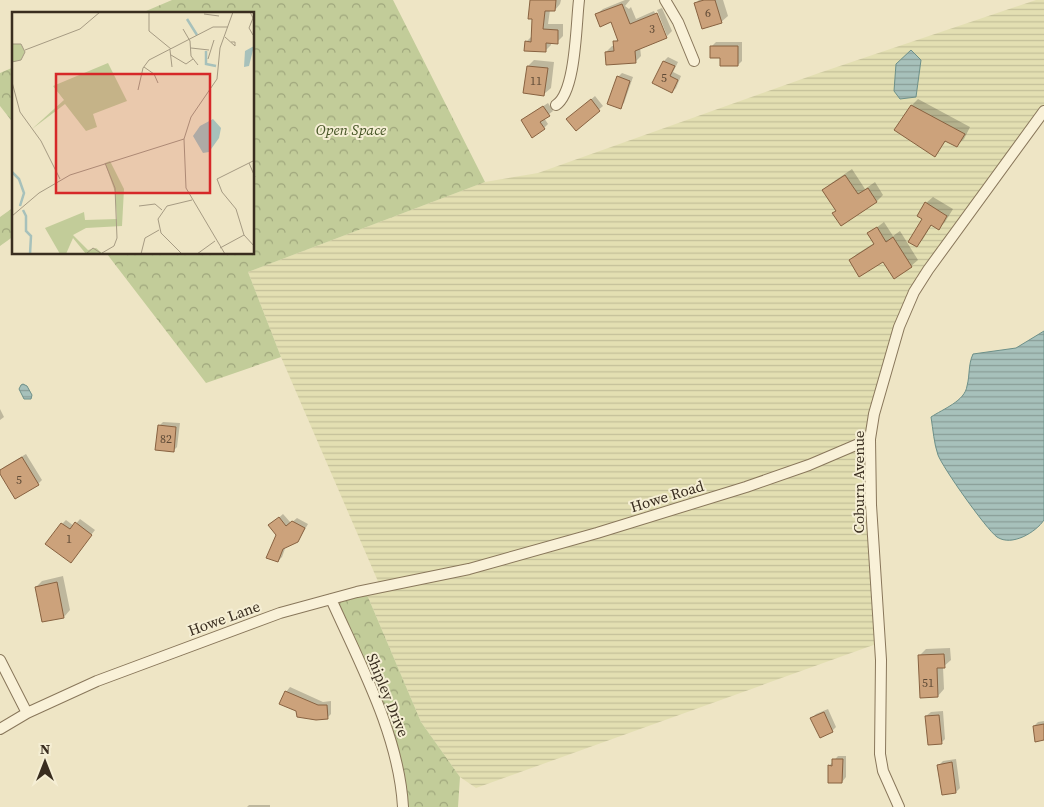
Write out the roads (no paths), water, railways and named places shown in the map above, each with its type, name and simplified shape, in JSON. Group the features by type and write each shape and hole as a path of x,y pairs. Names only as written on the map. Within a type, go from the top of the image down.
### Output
{"street":[{"path":"556,105 561,102 569,84 579,0"},
{"path":"665,0 678,22 694,61"},
{"name":"Coburn Avenue","path":"899,807 882,771 880,754 881,660 871,505 870,439 874,414 899,328 914,292 1044,111"},
{"name":"Howe Road","path":"469,569 597,533 746,487 809,465 870,439"},
{"name":"Howe Lane","path":"0,729 97,681 280,613 385,585 469,569"},
{"name":"Shipley Drive","path":"331,599 390,737 400,774 403,807"},
{"path":"0,660 28,714"}],"water":[{"path":"911,50 921,60 916,97 900,99 894,91 896,64"},
{"path":"1044,331 1044,520 1023,537 1003,540 997,537 984,523 942,462 938,455 931,417 953,404 962,396 967,386 973,354 1016,348"},
{"path":"23,384 27,386 32,395 31,399 24,399 19,389"}],"park label":[{"name":"Open Space","path":"351,129"}]}
